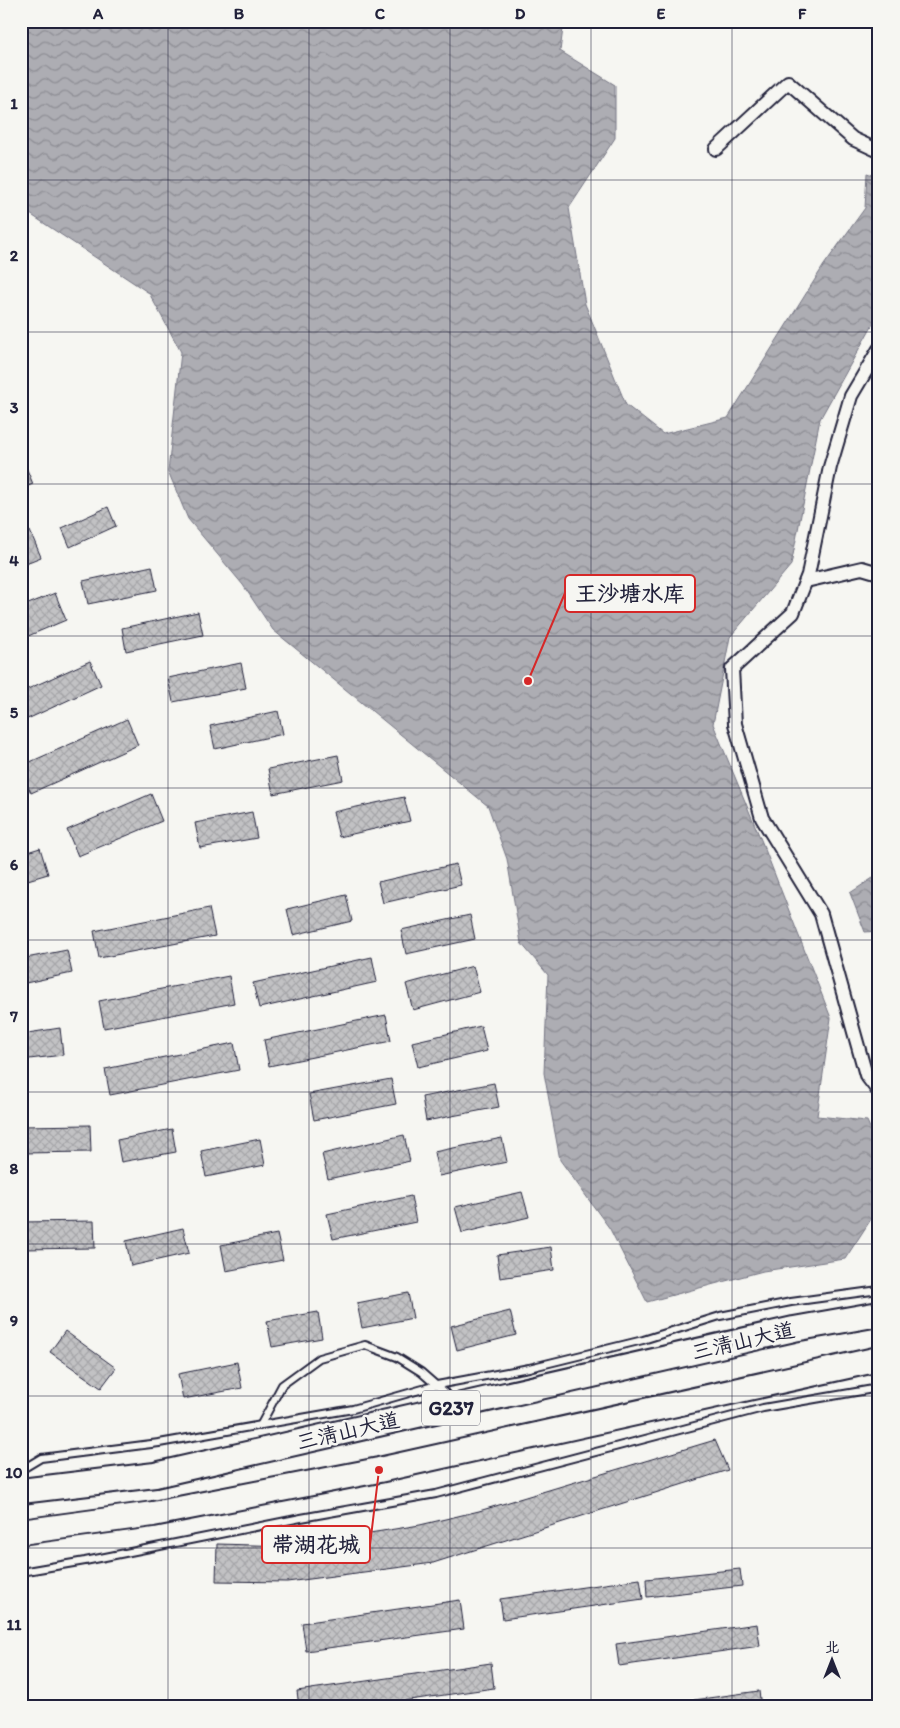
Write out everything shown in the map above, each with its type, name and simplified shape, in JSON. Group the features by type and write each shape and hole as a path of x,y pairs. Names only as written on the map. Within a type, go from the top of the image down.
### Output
{"highway":[{"name":"三清山大道","path":"21,1491 155,1475 794,1330 879,1314"},
{"name":"三清山大道","path":"21,1532 153,1514 379,1470 879,1359"}],"street":[{"path":"716,149 788,82 853,139 879,151"},
{"path":"878,1087 866,1075 821,914 762,818 735,724 732,669 793,614 806,581 830,467 851,396 879,349"},
{"path":"806,581 862,568 879,572"}],"lane":[{"path":"21,1470 41,1458 159,1443 353,1409 437,1385 530,1368 643,1340 720,1316 791,1302 879,1290"},
{"path":"260,1426 282,1385 319,1358 365,1345 397,1356 422,1372 460,1406"},
{"path":"21,1572 436,1494 763,1408 879,1388"}],"water":[{"path":"21,21 564,21 560,51 615,85 615,138 569,208 585,304 626,405 663,434 728,418 824,265 865,208 867,173 879,177 879,313 820,419 791,565 730,637 713,724 766,852 831,1018 817,1116 867,1121 879,1148 879,1207 845,1259 763,1271 647,1302 610,1229 560,1160 544,1073 548,975 521,943 507,859 488,806 273,630 243,585 188,519 168,471 181,352 149,293 21,208"},
{"path":"879,874 879,931 865,932 850,893"}],"building":[{"path":"23,460 33,484 21,489 21,461"},
{"path":"108,507 116,526 70,547 62,528"},
{"path":"30,531 41,557 21,565 21,535"},
{"path":"152,566 157,590 88,604 83,581"},
{"path":"55,593 66,620 21,639 21,607"},
{"path":"198,612 203,635 126,651 122,628"},
{"path":"90,661 101,685 21,722 21,692"},
{"path":"241,663 246,688 173,702 168,678"},
{"path":"278,711 283,734 215,749 210,726"},
{"path":"127,719 138,745 31,793 21,771 21,766"},
{"path":"338,755 343,780 273,794 268,769"},
{"path":"151,794 162,821 78,856 67,830"},
{"path":"404,797 410,821 339,837 333,812"},
{"path":"252,812 257,838 200,848 195,823"},
{"path":"40,848 48,874 21,882 21,854"},
{"path":"456,864 461,885 383,903 378,882"},
{"path":"346,895 352,921 293,935 287,909"},
{"path":"209,908 215,936 99,958 94,931"},
{"path":"470,915 475,939 406,954 401,930"},
{"path":"67,950 72,973 21,984 21,959"},
{"path":"372,957 377,982 259,1008 253,983"},
{"path":"473,966 480,992 413,1010 406,984"},
{"path":"229,976 234,1003 104,1028 99,1001"},
{"path":"386,1015 391,1041 269,1066 264,1040"},
{"path":"481,1026 487,1051 418,1067 412,1042"},
{"path":"60,1028 63,1055 21,1060 21,1034"},
{"path":"234,1043 239,1070 110,1095 105,1069"},
{"path":"391,1079 396,1104 314,1120 309,1094"},
{"path":"494,1083 499,1107 426,1121 422,1097"},
{"path":"90,1125 91,1152 21,1153 21,1126"},
{"path":"172,1129 176,1152 121,1162 117,1140"},
{"path":"404,1135 410,1161 328,1179 322,1154"},
{"path":"502,1138 507,1162 439,1176 434,1152"},
{"path":"260,1139 265,1165 206,1177 201,1151"},
{"path":"522,1192 529,1217 462,1233 455,1207"},
{"path":"411,1196 416,1222 333,1239 327,1214"},
{"path":"94,1221 95,1248 21,1249 21,1222"},
{"path":"183,1228 189,1253 131,1266 126,1241"},
{"path":"277,1234 283,1260 226,1271 221,1245"},
{"path":"551,1247 554,1270 500,1278 497,1255"},
{"path":"408,1293 413,1318 362,1328 357,1303"},
{"path":"510,1311 516,1335 457,1350 451,1326"},
{"path":"318,1312 322,1338 272,1347 267,1321"},
{"path":"65,1331 116,1368 101,1388 50,1352"},
{"path":"237,1362 242,1388 183,1399 178,1374"},
{"path":"715,1440 728,1470 433,1563 287,1582 216,1581 217,1544 288,1546 420,1525 479,1511"},
{"path":"740,1569 742,1586 647,1597 646,1579"},
{"path":"640,1579 643,1599 503,1619 500,1599"},
{"path":"460,1600 464,1629 306,1651 302,1623"},
{"path":"757,1624 760,1646 619,1666 616,1644"},
{"path":"491,1663 494,1688 360,1707 299,1707 297,1691"},
{"path":"759,1691 761,1707 643,1707"}],"place":[{"name":"王沙塘水库","path":"528,681"},
{"name":"带湖花城","path":"379,1470"}]}
